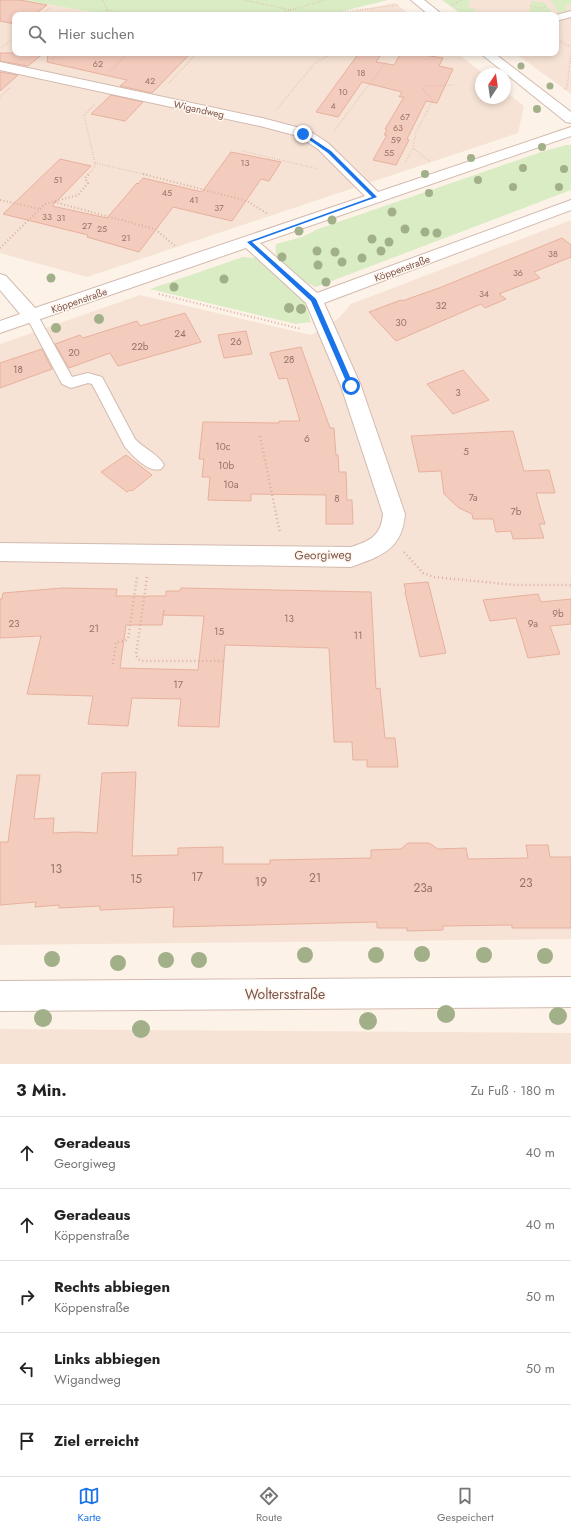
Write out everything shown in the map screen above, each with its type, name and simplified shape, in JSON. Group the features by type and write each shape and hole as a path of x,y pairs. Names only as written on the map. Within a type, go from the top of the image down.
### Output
{"street":[{"path":"418,1 433,12"},
{"path":"490,56 571,119"},
{"name":"Wigandweg","path":"0,66 265,123 303,134 323,146 375,197"},
{"name":"Köppenstraße","path":"0,327 249,242 375,197 571,132"},
{"name":"Köppenstraße","path":"314,300 571,205"},
{"path":"249,242 314,300 351,386 394,514 394,522 390,534"},
{"path":"0,280 32,316"},
{"name":"Georgiweg","path":"0,552 351,557 371,550 381,544 390,534"},
{"name":"Woltersstraße","path":"0,996 571,992"}],"lane":[{"path":"32,316 67,380 71,383 88,378 97,381 130,443 136,450 156,464"}],"path":[{"path":"244,0 291,10"},
{"path":"285,12 325,0"},
{"path":"103,1 107,10 116,12"},
{"path":"340,12 418,1"},
{"path":"530,6 542,8 550,4"},
{"path":"46,12 52,7"},
{"path":"0,49 12,39"},
{"path":"559,40 565,45 571,46"},
{"path":"538,93 567,88 571,53"},
{"path":"154,99 194,56"},
{"path":"265,123 314,64 327,56"},
{"path":"323,146 387,62"},
{"path":"405,163 413,148 416,132 434,100 423,89 424,86 455,86"},
{"path":"0,248 45,204 78,195 88,183 85,178 94,168 95,163 84,115 110,90"},
{"path":"413,148 446,173"},
{"path":"243,151 355,178"},
{"path":"95,163 174,180 247,201 291,227"},
{"path":"0,200 40,209"},
{"path":"53,202 155,229 194,261"},
{"path":"121,285 329,336"},
{"path":"260,436 284,555"},
{"path":"390,534 417,569 434,577 515,585 571,585"},
{"path":"146,553 136,655 138,659 142,661 223,661"},
{"path":"113,664 116,642 125,641 128,639 146,553"}],"shaded area":[{"path":"0,0 24,0 92,12 12,12 12,56 461,56 476,68 475,68 475,104 511,104 511,96 524,106 518,133 87,277 0,253"},
{"path":"442,0 571,0 571,94 519,56 559,56 559,12 459,12"},
{"path":"395,3 406,12 348,12"},
{"path":"571,220 571,939 0,945 0,344 140,295 311,335 339,318 351,304"},
{"path":"0,1029 571,1033 571,1064 0,1064"}],"green space":[{"path":"24,0 388,0 339,12 92,12"},
{"path":"442,0 470,0 468,8 475,9 474,12 459,12"},
{"path":"551,0 571,0 571,4 565,6 568,12 558,12"},
{"path":"531,1 545,3 552,12 529,12"},
{"path":"571,145 571,190 316,287 290,271 281,263 276,255 276,244 302,237 318,229 541,152"},
{"path":"243,257 255,258 304,301 311,322 296,324 150,289"}],"building":[{"path":"0,0 20,0 47,5 38,12 12,12 12,23 0,21"},
{"path":"0,53 12,53 12,56 40,56 28,66 0,61"},
{"path":"48,56 188,56 152,93 120,86 127,80 47,62"},
{"path":"357,56 380,56 376,62 394,65 399,56 430,56 443,58 439,66 453,69 437,103 426,101 396,165 373,160 387,135 384,135 387,130 385,129 404,97 399,97 402,92 362,82 338,117 316,112"},
{"path":"0,72 18,75 0,91"},
{"path":"111,95 143,102 125,121 91,114"},
{"path":"231,152 281,162 269,181 261,179 232,221 173,207 139,252 87,237 88,235 3,214 60,159 91,166 52,206 107,218 143,178 202,192"},
{"path":"562,238 571,245 571,257 534,272 540,278 499,294 506,299 485,308 481,304 396,341 369,312 439,288"},
{"path":"185,313 201,342 118,366 110,353 69,368 55,344 80,335 83,338 137,321 140,326"},
{"path":"246,331 252,354 224,358 218,335"},
{"path":"301,347 330,428 334,428 339,472 346,472 347,500 352,500 353,524 326,524 326,495 251,494 251,501 208,500 210,477 202,477 204,459 199,459 203,422 279,423 279,421 300,421 287,378 279,379 270,353"},
{"path":"42,349 52,369 0,388 0,363"},
{"path":"463,370 489,400 453,414 427,384"},
{"path":"513,431 524,471 549,470 555,493 536,493 545,524 539,524 544,538 513,539 511,531 496,532 493,519 473,519 472,514 459,508 444,494 441,471 419,472 411,436"},
{"path":"126,455 152,475 132,491 130,490 127,492 101,472"},
{"path":"428,582 446,653 420,657 404,584"},
{"path":"62,588 117,589 116,596 166,596 166,591 180,591 181,588 371,592 376,689 380,688 385,738 395,738 398,767 367,767 367,760 353,760 352,742 334,742 329,648 225,645 219,727 178,726 181,699 132,698 128,726 88,724 93,696 27,694 41,636 0,638 0,599 2,599 3,593","holes":["163,615 204,616 198,670 120,668 126,625 162,625"]},
{"path":"538,594 541,602 571,599 571,624 550,626 560,654 528,658 516,618 490,621 483,600"},
{"path":"136,772 132,856 178,855 178,848 223,847 223,864 270,864 270,860 371,858 371,850 401,849 408,843 429,843 438,849 466,848 468,859 528,858 526,845 548,845 550,857 571,857 571,928 512,928 512,925 443,926 443,930 407,931 407,928 377,928 377,922 173,927 174,907 100,910 100,906 59,908 59,905 35,907 36,902 0,905 0,842 8,842 17,775 40,775 34,819 54,818 53,833 97,833 102,773"}],"route":[{"path":"303,134 323,146 375,197 249,242 314,300 351,386"}]}
